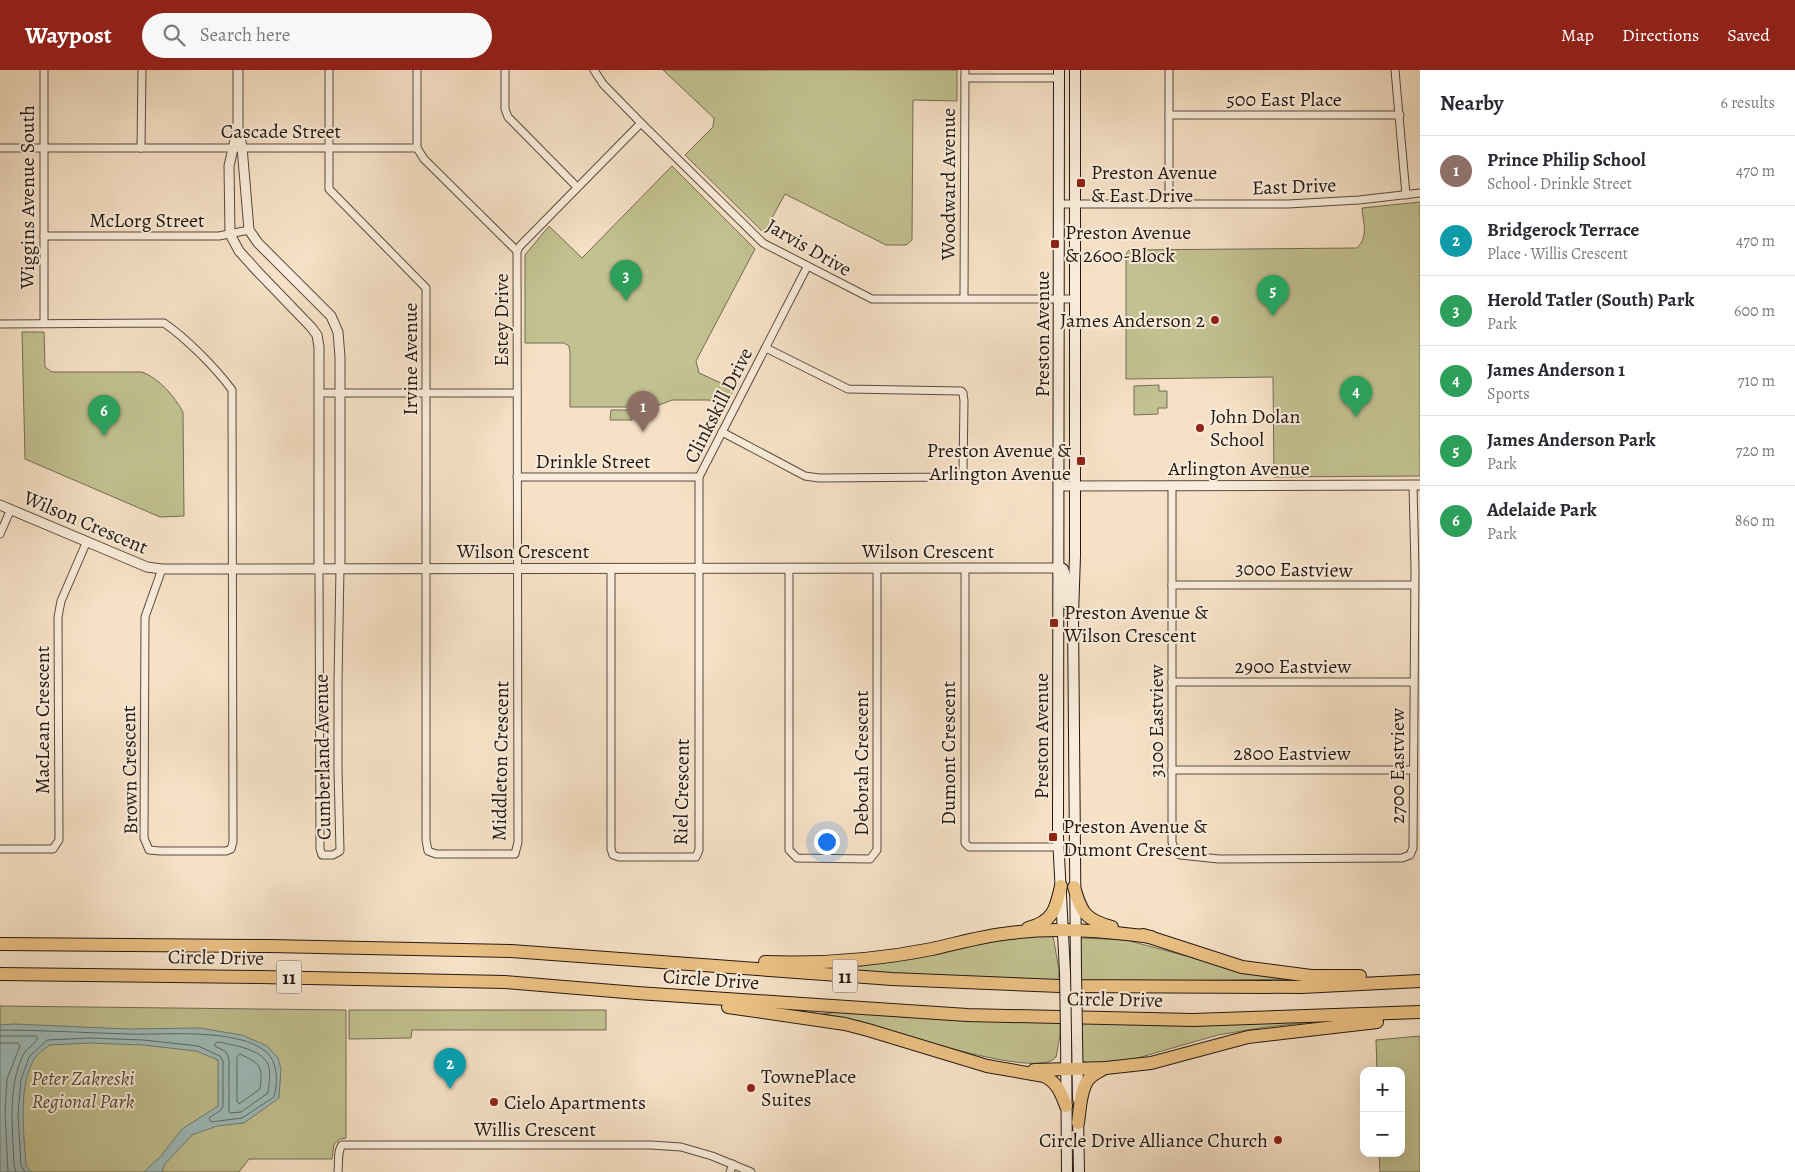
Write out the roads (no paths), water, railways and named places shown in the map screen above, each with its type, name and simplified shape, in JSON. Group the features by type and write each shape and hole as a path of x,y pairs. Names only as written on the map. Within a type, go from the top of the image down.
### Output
{"highway":[{"path":"573,956 844,962 932,949 1037,926 1046,920 1056,906 1061,886"},
{"path":"1074,887 1080,908 1088,917 1098,923 1151,937 1242,967 1311,976 1420,975"},
{"path":"1011,933 1115,932 1151,937"},
{"name":"Circle Drive","path":"0,944 333,947 512,951 892,980 1060,986 1302,987 1420,981"},
{"name":"Circle Drive","path":"0,974 495,982 967,1015 1193,1020 1420,1012"},
{"path":"577,988 799,1016 845,1024 974,1062 1044,1076 1052,1080 1057,1086 1066,1106"},
{"path":"1009,1070 1106,1068 1151,1063 1248,1037 1314,1028 1420,1018"},
{"path":"1078,1123 1081,1100 1087,1081 1106,1068"}],"main road":[{"name":"Preston Avenue","path":"1072,1034 1065,973 1074,887 1075,70"},
{"name":"Preston Avenue","path":"1059,74 1059,847 1061,886 1076,972 1072,1069 1078,1123 1079,1172"},
{"path":"1058,568 1075,556"},
{"name":"Preston Avenue","path":"1058,568 1064,571 1068,605 1073,615"},
{"name":"Preston Avenue","path":"1059,813 1066,844 1074,847"},
{"name":"Preston Avenue","path":"1067,1172 1066,1106 1072,1069"}],"street":[{"name":"Wiggins Avenue South","path":"44,70 44,323"},
{"path":"142,70 142,148"},
{"path":"238,70 237,147 249,230"},
{"name":"Irvine Avenue","path":"329,70 329,189 426,288 426,568"},
{"path":"417,70 417,148 424,160 517,251"},
{"path":"505,70 505,110 508,116 577,187"},
{"name":"Jarvis Drive","path":"594,70 603,84 641,123 763,243 872,299 1075,299"},
{"name":"Woodward Avenue","path":"964,70 964,298"},
{"path":"1169,204 1170,70"},
{"path":"1395,70 1406,195"},
{"path":"964,78 1059,74"},
{"name":"500 East Place","path":"1169,115 1400,115"},
{"name":"Estey Drive","path":"517,568 517,251 641,123"},
{"path":"230,234 229,166 237,147"},
{"name":"Cascade Street","path":"0,148 417,148"},
{"name":"East Drive","path":"1059,204 1288,204 1420,193"},
{"name":"McLorg Street","path":"44,236 219,236 249,230"},
{"name":"Cumberland Avenue","path":"230,234 239,251 311,327 316,335 319,347 320,849 322,855 332,856 340,851 338,682 340,393 338,332 331,316 258,243 249,230"},
{"name":"Clinkskill Drive","path":"699,568 699,477 807,267"},
{"path":"0,324 164,323 175,330 223,379 232,390 233,568"},
{"path":"722,432 805,476 819,478 952,477 960,476 963,472 964,397 961,391 848,389 766,348"},
{"path":"319,393 517,393"},
{"name":"Drinkle Street","path":"517,477 699,477"},
{"name":"3100 Eastview","path":"1172,485 1172,842 1180,855 1219,859"},
{"name":"Arlington Avenue","path":"1059,486 1416,485"},
{"name":"2700 Eastview","path":"1219,859 1402,858 1410,854 1413,848 1413,770 1417,721 1413,682 1416,485"},
{"name":"Wilson Crescent","path":"0,504 147,567 162,569 1058,568"},
{"path":"0,534 11,509"},
{"name":"MacLean Crescent","path":"0,849 53,849 59,840 58,617 61,601 87,541"},
{"name":"Brown Crescent","path":"162,569 144,617 144,838 148,850 218,851 231,849 232,842 233,568"},
{"name":"Middleton Crescent","path":"426,568 426,840 428,851 436,854 507,855 515,854 518,842 517,568"},
{"name":"Riel Crescent","path":"611,568 611,849 613,855 619,857 696,856 699,850 699,568"},
{"name":"Deborah Crescent","path":"789,568 789,850 797,858 870,859 877,850 877,568"},
{"name":"Dumont Crescent","path":"964,568 965,843 969,847 1059,847"},
{"name":"3000 Eastview","path":"1172,585 1414,586"},
{"name":"2900 Eastview","path":"1172,682 1413,682"},
{"name":"2800 Eastview","path":"1172,770 1413,770"},
{"name":"Willis Crescent","path":"338,1172 339,1152 342,1145 651,1145 681,1147 751,1172"},
{"path":"730,1172 733,1164"}],"water":[{"path":"0,1025 128,1029 199,1028 242,1035 267,1046 278,1058 281,1069 279,1098 244,1123 217,1126 192,1135 165,1164 162,1172 144,1172 161,1156 182,1129 218,1106 218,1060 196,1051 143,1045 90,1043 50,1045 34,1059 25,1085 23,1126 26,1166 32,1172 0,1172"}],"place":[{"name":"Preston Avenue & East Drive","path":"1081,183"},
{"name":"Preston Avenue & 2600-Block","path":"1055,244"},
{"name":"Herold Tatler (South) Park","path":"626,301"},
{"name":"James Anderson Park","path":"1273,316"},
{"name":"James Anderson 2","path":"1215,320"},
{"name":"James Anderson 1","path":"1356,417"},
{"name":"John Dolan School","path":"1200,428"},
{"name":"Prince Philip School","path":"643,432"},
{"name":"Adelaide Park","path":"104,436"},
{"name":"Preston Avenue & Arlington Avenue","path":"1081,461"},
{"name":"Preston Avenue & Wilson Crescent","path":"1054,623"},
{"name":"Preston Avenue & Dumont Crescent","path":"1053,837"},
{"name":"TownePlace Suites","path":"751,1088"},
{"name":"Bridgerock Terrace","path":"450,1089"},
{"name":"Cielo Apartments","path":"494,1102"},
{"name":"Circle Drive Alliance Church","path":"1278,1140"}],"park label":[{"name":"Peter Zakreski Regional Park","path":"83,1090"}]}
